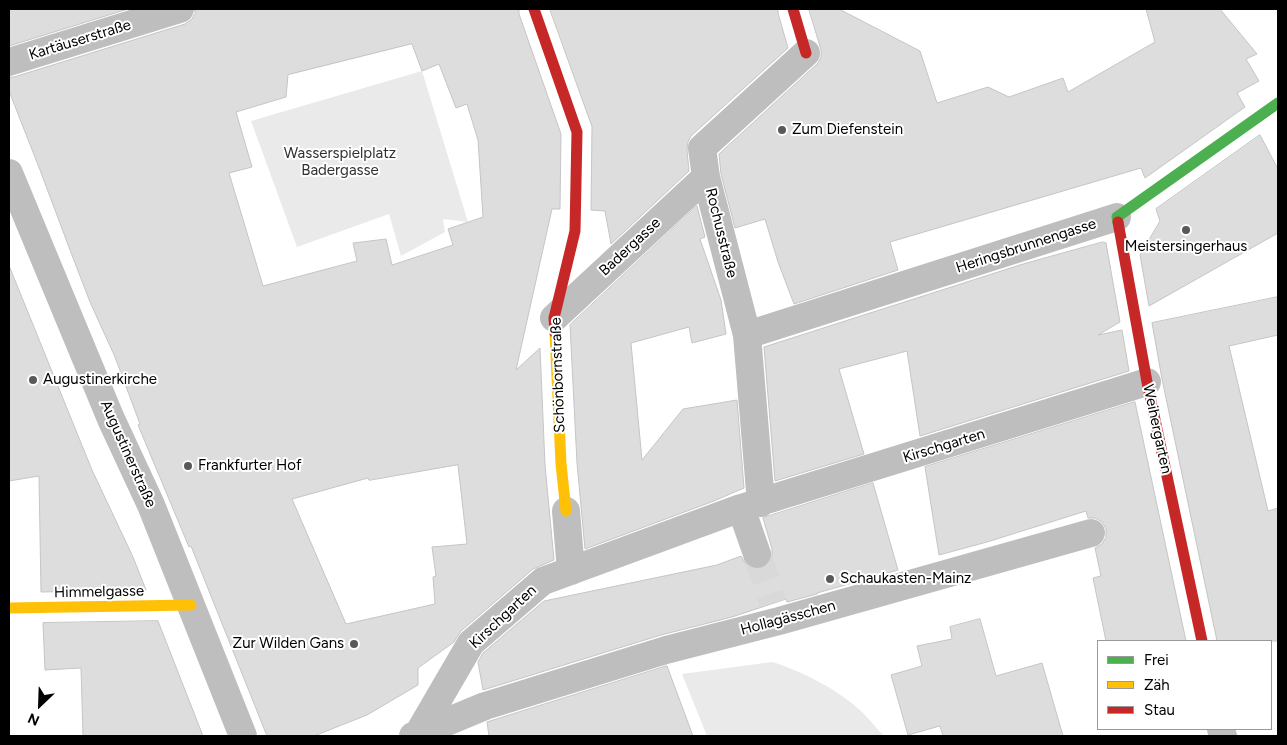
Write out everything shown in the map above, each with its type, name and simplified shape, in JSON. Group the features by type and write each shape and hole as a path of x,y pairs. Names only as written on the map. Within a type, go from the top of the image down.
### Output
{"street":[{"name":"Kartäuserstraße","path":"9,62 180,9"},
{"name":"Schönbornstraße","path":"534,9 577,132 575,230 554,318 561,464 571,571"},
{"name":"Rochusstraße","path":"751,506 747,335 706,177 702,148 806,54 793,9"},
{"name":"Heringsbrunnengasse","path":"747,335 1116,217 1278,103"},
{"name":"Augustinerstraße","path":"9,173 111,420 151,505 243,736"},
{"name":"Badergasse","path":"554,318 706,177"},
{"name":"Weihergarten","path":"1116,217 1147,382 1202,640"},
{"name":"Kirschgarten","path":"416,735 471,643 543,581 751,506 1147,382"},
{"path":"751,506 757,554"},
{"name":"Hollagässchen","path":"485,706 666,650 776,612 1091,533"},
{"name":"Himmelgasse","path":"9,608 191,605"},
{"name":"Kirschgarten","path":"416,735 485,706"}],"green space":[{"name":"Wasserspielplatz Badergasse","path":"422,71 468,222 443,219 445,232 401,256 389,214 297,247 251,121"},
{"path":"772,662 808,676 844,697 866,716 884,736 707,736 682,674"}],"building":[{"path":"9,9 128,9 9,46"},
{"path":"195,9 519,9 519,14 561,134 560,209 552,209 516,370 540,348 545,465 554,560 533,569 461,631 454,642 418,668 418,685 367,715 314,736 267,736 191,546 189,547 138,425 140,424 115,357 90,302 9,91 9,77 185,24 192,19","holes":["412,44 422,71 439,64 456,108 467,104 478,140 483,217 448,229 453,245 392,265 386,239 353,243 357,261 263,286 229,173 252,167 236,112 286,97 288,75","458,465 467,544 432,547 436,576 433,577 435,604 346,624 292,499 368,478 369,480"]},
{"path":"550,9 778,9 788,48 691,136 687,150 689,171 611,244 605,211 591,210 592,127"},
{"path":"809,9 839,9 920,51 937,103 988,87 1009,97 1063,78 1068,92 1155,42 1146,9 1220,9 1257,54 1246,59 1259,81 1237,93 1245,107 1145,178 1141,168 890,242 898,270 794,304 778,262 765,219 735,228 721,174 719,154 818,63 821,57 821,50"},
{"path":"1260,135 1278,169 1278,233 1149,306 1140,255 1160,221 1156,209"},
{"path":"697,206 705,237 700,239 721,300 726,334 692,343 689,327 631,343 642,460 683,409 737,400 744,488 585,549 577,463 570,325"},
{"path":"1103,242 1106,243 1120,322 1098,335 1122,330 1129,371 920,436 907,351 839,369 864,454 775,481 764,347 1023,264"},
{"path":"10,268 92,470 133,557 146,590 41,592 39,476 9,481"},
{"path":"1278,297 1278,335 1229,346 1268,511 1278,508 1278,641 1217,640 1152,323"},
{"path":"1135,402 1186,640 1106,640 1093,578 1101,576 1095,548 1102,544 1106,537 1106,529 1102,522 1095,518 1088,518 1086,511 939,555 925,467"},
{"path":"873,483 898,570 817,594 787,602 786,599 732,617 661,635 483,690 478,662 483,653 544,601 717,565 741,556 747,566 763,569 769,564 772,549 763,518"},
{"path":"980,619 996,676 1042,663 1063,736 943,736 940,726 908,735 891,675 922,666 917,646 952,639 950,627"},
{"path":"158,621 203,736 83,736 81,668 45,670 43,623"},
{"path":"667,666 693,736 489,736 487,722"}],"tunnel":[{"path":"757,554 773,603"}],"traffic: fast":[{"path":"1118,222 1117,217 1278,103"}],"traffic: slow":[{"path":"555,333 561,464 566,511"},
{"path":"9,608 191,605"}],"traffic: jam":[{"path":"534,9 577,132 575,231 554,318 555,333"},
{"path":"793,9 806,53"},
{"path":"1118,222 1147,382 1202,640"}],"place":[{"name":"Zum Diefenstein","path":"782,130"},
{"name":"Meistersingerhaus","path":"1186,230"},
{"name":"Augustinerkirche","path":"33,380"},
{"name":"Frankfurter Hof","path":"188,466"},
{"name":"Schaukasten-Mainz","path":"830,579"},
{"name":"Zur Wilden Gans","path":"354,644"}]}
